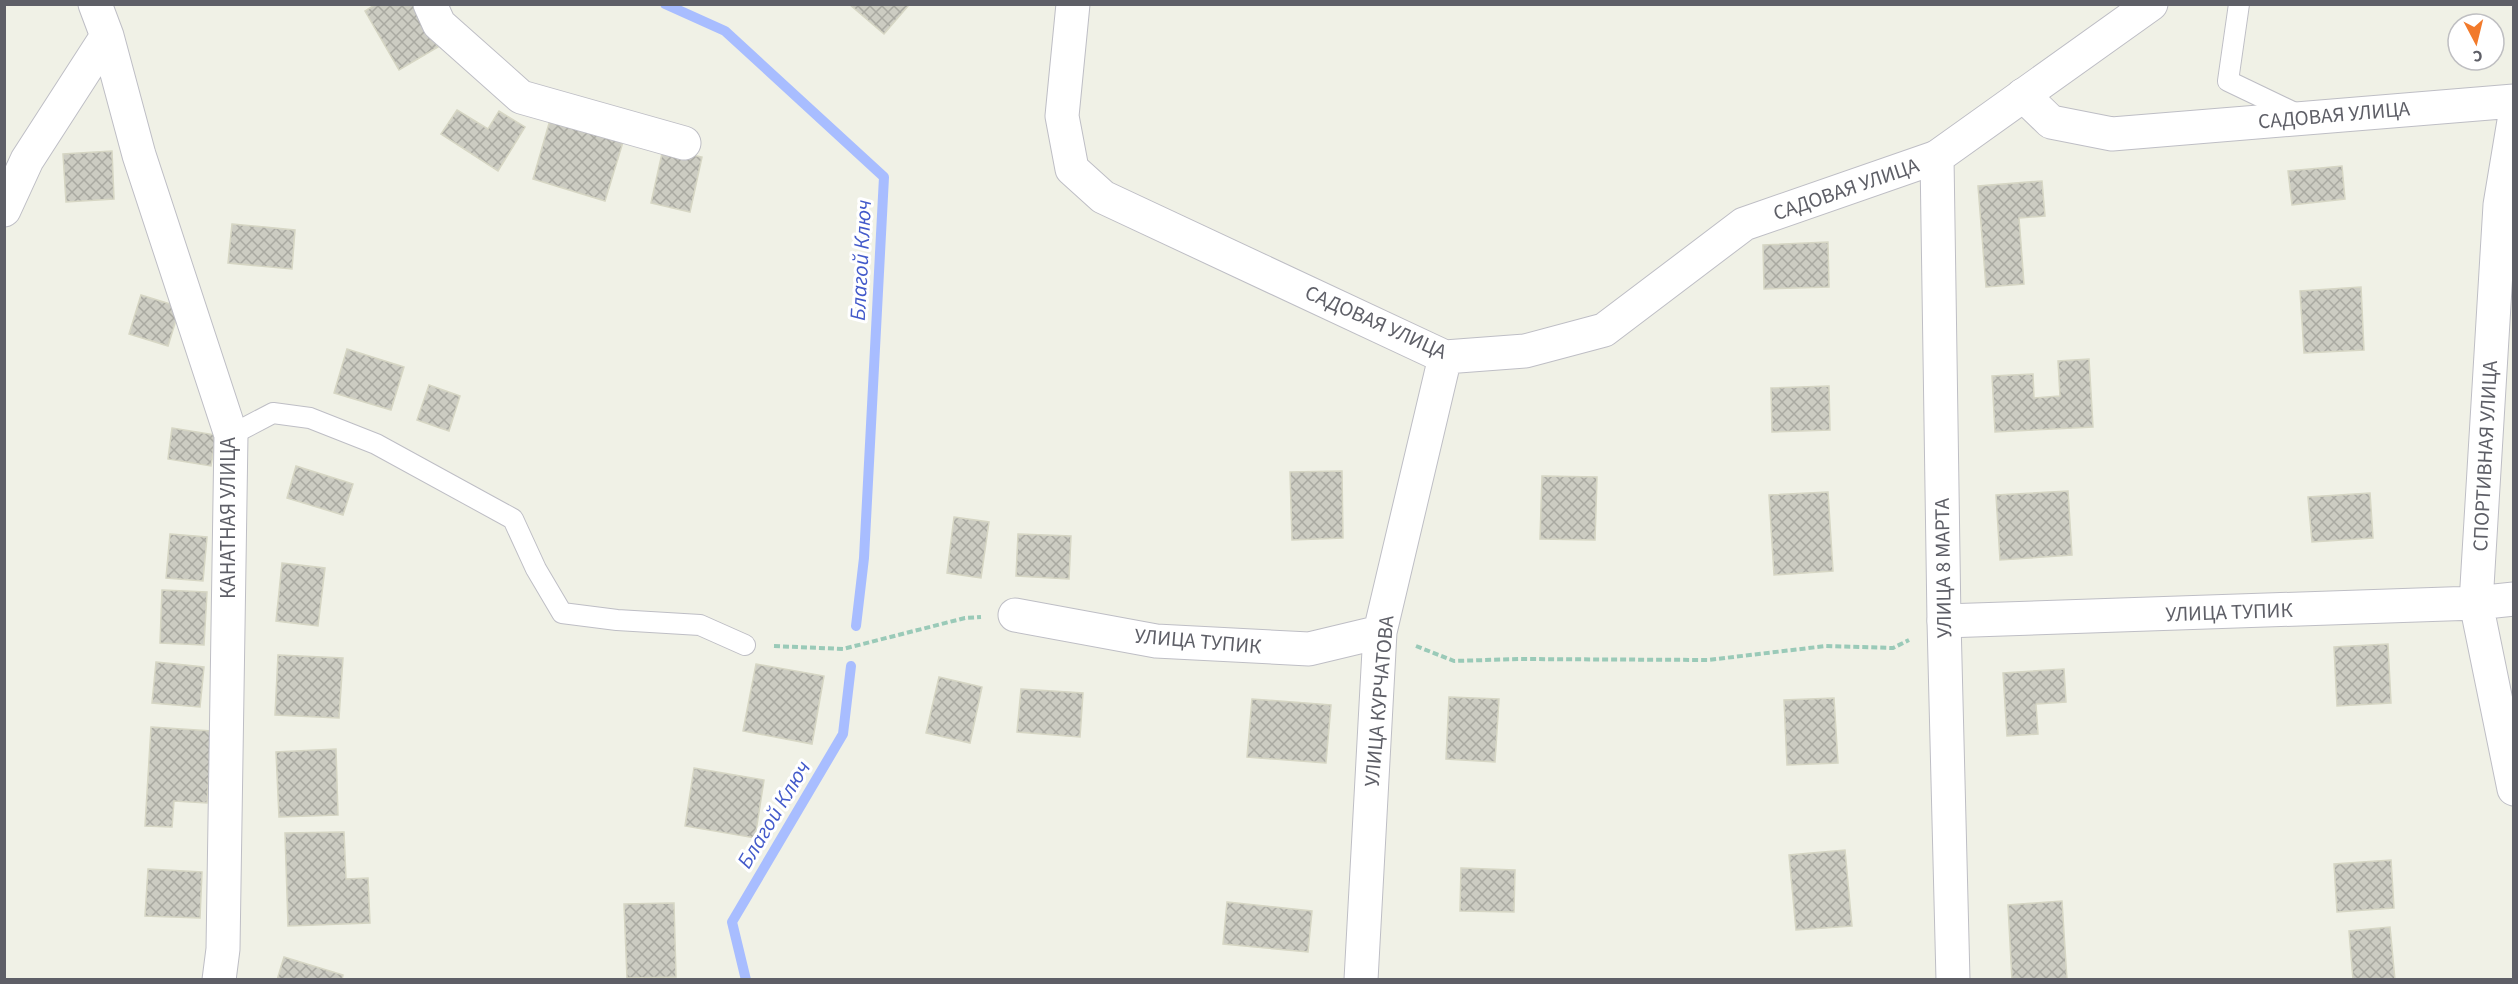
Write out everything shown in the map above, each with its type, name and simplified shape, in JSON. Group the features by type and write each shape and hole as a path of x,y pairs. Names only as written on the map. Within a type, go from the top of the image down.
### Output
{"street":[{"name":"КАНАТНАЯ УЛИЦА","path":"95,4 107,36 139,155 231,435 223,949 219,980"},
{"path":"430,4 439,24 520,97 684,143"},
{"name":"САДОВАЯ УЛИЦА","path":"1073,4 1062,116 1072,169 1103,197 1445,357 1525,351 1604,330 1744,224 1937,157 2151,4"},
{"path":"4,210 27,160 107,36"},
{"name":"САДОВАЯ УЛИЦА","path":"2024,95 2051,122 2112,134 2514,101"},
{"name":"СПОРТИВНАЯ УЛИЦА","path":"2514,121 2500,205 2476,603 2514,789"},
{"name":"УЛИЦА 8 МАРТА","path":"1937,157 1944,621 1953,980"},
{"name":"УЛИЦА КУРЧАТОВА","path":"1361,980 1380,632 1445,357"},
{"name":"УЛИЦА ТУПИК","path":"1944,621 2476,603 2514,598"},
{"name":"УЛИЦА ТУПИК","path":"1015,615 1156,641 1309,649 1380,632"}],"lane":[{"path":"2239,4 2228,81 2304,118"},
{"path":"231,435 273,413 310,418 376,444 513,519 536,569 562,613 617,620 700,625 745,645"}],"path":[{"path":"745,645 843,649 965,618 1015,615"},
{"path":"1380,632 1454,662 1519,659 1708,660 1826,646 1893,648 1944,621"}],"building":[{"path":"376,4 413,4 438,47 399,70 365,11"},
{"path":"849,4 906,4 908,6 884,34"},
{"path":"457,110 488,129 499,111 525,127 498,171 441,134"},
{"path":"550,120 623,142 605,201 533,179"},
{"path":"663,149 702,157 690,212 651,203"},
{"path":"112,151 114,199 66,202 63,154"},
{"path":"2342,166 2345,199 2292,205 2288,171"},
{"path":"2042,181 2045,216 2019,218 2024,284 1986,287 1978,186"},
{"path":"232,224 295,230 292,269 228,263"},
{"path":"1828,242 1829,287 1764,289 1763,245"},
{"path":"2361,287 2364,350 2304,353 2300,291"},
{"path":"141,295 180,307 168,346 129,334"},
{"path":"347,349 404,367 391,410 334,393"},
{"path":"2089,359 2093,427 1995,432 1992,376 2033,374 2034,398 2060,396 2058,361"},
{"path":"429,385 460,396 449,431 417,420"},
{"path":"1829,386 1830,430 1772,432 1771,388"},
{"path":"172,428 216,435 211,466 168,459"},
{"path":"296,466 353,484 343,515 287,498"},
{"path":"1342,471 1343,538 1292,540 1290,472"},
{"path":"1542,476 1597,477 1595,540 1540,539"},
{"path":"2068,491 2072,555 2000,560 1996,495"},
{"path":"1828,492 1833,571 1774,575 1769,495"},
{"path":"2370,493 2373,538 2312,542 2308,497"},
{"path":"954,517 989,522 981,578 947,573"},
{"path":"170,534 207,537 203,581 166,578"},
{"path":"1018,534 1071,536 1069,579 1016,576"},
{"path":"282,563 325,568 318,626 276,621"},
{"path":"162,590 207,592 204,645 160,643"},
{"path":"2388,644 2391,703 2337,706 2334,647"},
{"path":"278,655 343,658 339,718 275,715"},
{"path":"156,662 204,667 200,707 152,703"},
{"path":"756,664 824,676 812,744 743,731"},
{"path":"2064,669 2066,702 2036,704 2038,734 2007,736 2003,673"},
{"path":"939,677 982,687 970,743 926,733"},
{"path":"1021,689 1083,693 1080,737 1017,732"},
{"path":"1449,697 1499,699 1495,762 1446,759"},
{"path":"1834,698 1838,763 1787,765 1784,700"},
{"path":"1252,699 1331,705 1326,763 1247,757"},
{"path":"151,727 212,731 207,803 174,801 172,827 145,826"},
{"path":"336,749 338,815 279,817 276,752"},
{"path":"694,768 764,780 755,838 685,826"},
{"path":"344,832 346,879 368,878 370,923 288,926 285,833"},
{"path":"1845,850 1852,926 1796,930 1789,855"},
{"path":"2391,860 2394,908 2337,912 2334,864"},
{"path":"1461,868 1515,870 1514,912 1460,911"},
{"path":"148,869 202,872 200,918 145,916"},
{"path":"2062,901 2067,980 2012,980 2008,905"},
{"path":"1227,902 1312,911 1308,952 1223,944"},
{"path":"674,903 676,977 627,978 624,904"},
{"path":"2390,927 2395,980 2353,980 2349,931"},
{"path":"284,957 343,975 342,980 277,980"}],"waterway":[{"name":"Благой Ключ","path":"665,4 725,31 884,177 864,558 856,626"},
{"name":"Благой Ключ","path":"746,980 732,922 843,734 851,666"}]}
